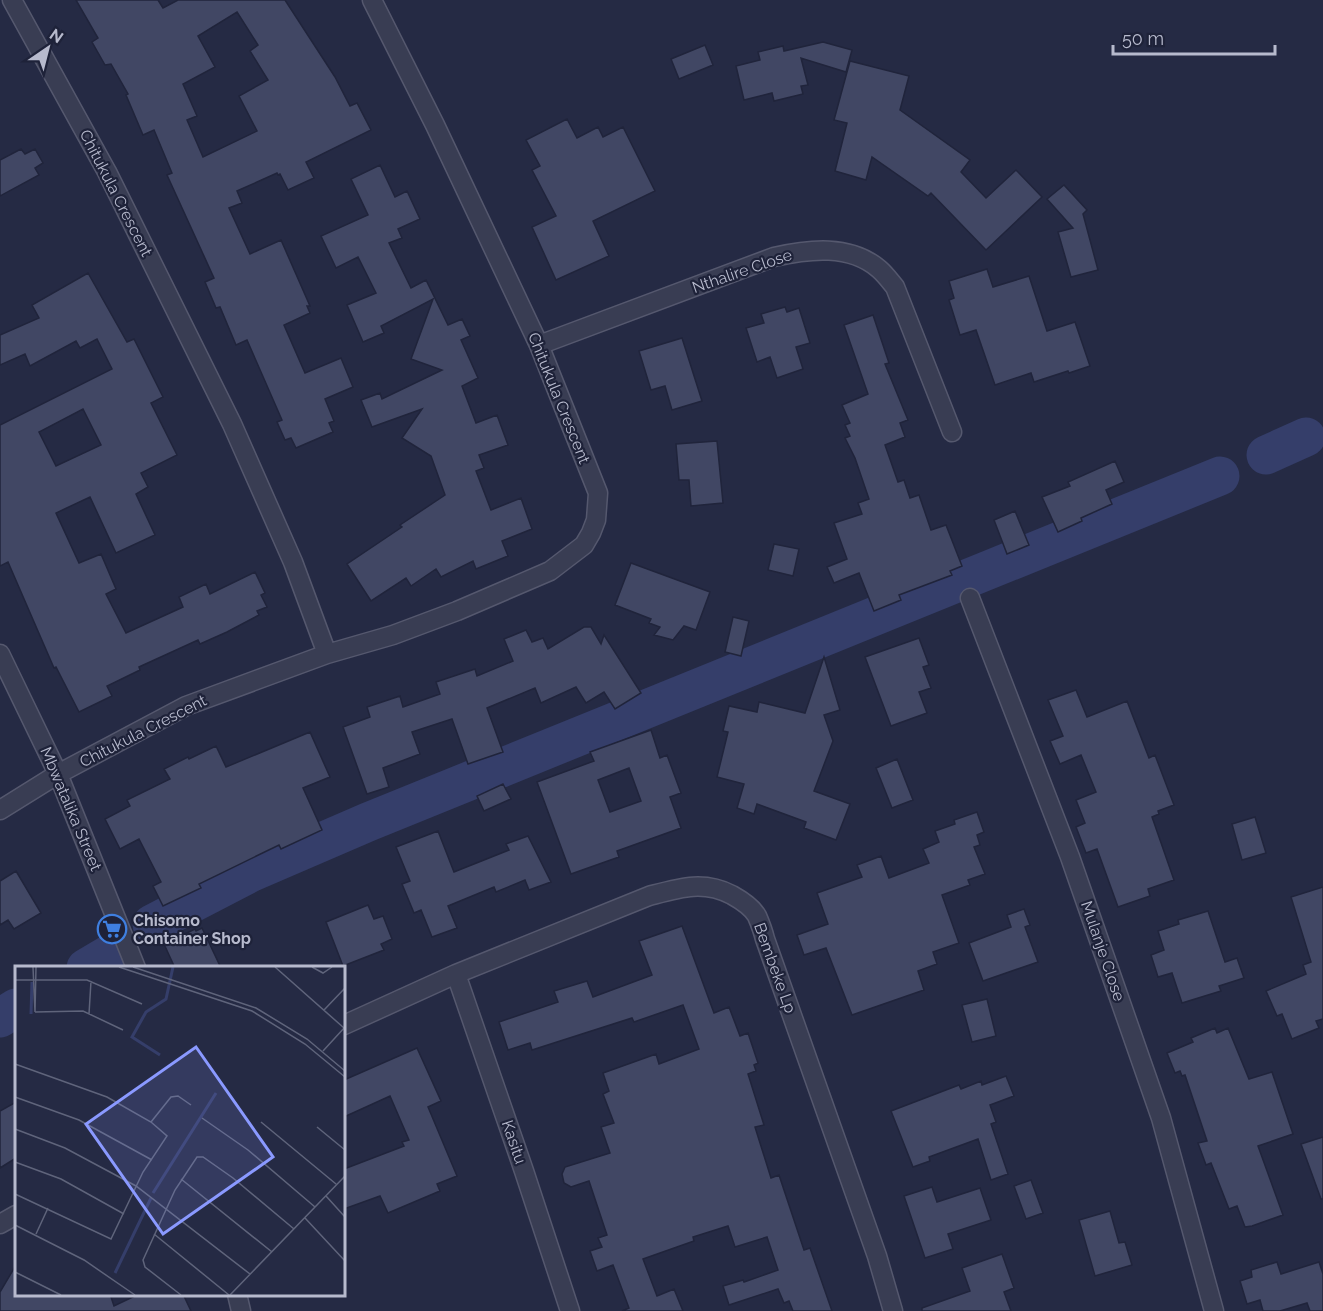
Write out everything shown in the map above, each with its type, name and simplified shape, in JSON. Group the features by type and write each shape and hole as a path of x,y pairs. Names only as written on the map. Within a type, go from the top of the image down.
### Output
{"street":[{"name":"Chitukula Crescent","path":"12,0 108,172 232,424 292,562 327,654"},
{"name":"Chitukula Crescent","path":"0,810 58,774 186,706 327,654 393,635 467,607 550,571 584,545 596,520 598,493 539,345 435,125 372,0"},
{"name":"Nthalire Close","path":"539,345 774,257 805,250 836,250 862,258 879,269 895,287 952,432"},
{"name":"Mulanje Close","path":"970,598 1070,857 1161,1118 1214,1311"},
{"name":"Mbwatalika Street","path":"0,654 58,774 135,966"},
{"name":"Bembeke Lp","path":"345,1025 456,974 649,896 680,888 705,886 722,890 742,900 756,914 877,1256 893,1311"},
{"name":"Kasitu","path":"456,974 570,1311"},
{"path":"0,1224 15,1216"},
{"path":"237,1296 241,1311"}],"building":[{"path":"76,0 158,0 163,8 178,0 285,0 335,77 350,106 357,103 371,130 306,162 314,178 288,190 280,174 277,173 237,191 242,203 229,208 250,254 281,240 310,306 307,306 310,313 284,325 305,373 341,358 353,387 325,399 334,421 329,423 333,432 296,448 291,438 285,440 277,422 282,420 247,340 236,345 220,307 216,308 205,282 214,278 167,175 172,173 154,130 143,135 126,95 128,94 111,64 105,65 92,42 98,38","holes":["237,12 258,45 250,51 268,80 239,96 257,131 203,157 187,120 197,116 183,84 215,67 198,36"]},
{"path":"823,42 852,50 846,72 801,58 808,85 801,86 803,94 774,101 772,93 744,100 736,66 760,60 758,52 783,46 784,51"},
{"path":"705,45 713,65 679,79 671,59"},
{"path":"850,61 909,76 900,110 970,160 961,172 986,198 1016,170 1042,197 986,250 931,193 928,196 872,157 866,180 835,171 847,123 834,120"},
{"path":"567,119 577,138 598,127 603,137 623,127 655,191 593,221 609,256 556,280 532,227 556,216 532,170 540,166 526,140"},
{"path":"21,149 25,154 35,149 43,163 35,168 39,175 0,196 0,160"},
{"path":"380,165 395,197 407,191 420,219 398,229 402,238 389,243 411,288 426,280 448,325 462,319 470,336 461,340 478,378 462,386 476,423 497,415 508,445 479,455 484,468 476,471 491,510 521,498 532,529 502,541 508,556 476,569 473,561 441,577 436,569 411,586 406,578 371,601 347,564 445,495 431,456 402,438 422,409 372,427 361,400 380,393 382,399 442,370 411,359 433,299 381,326 384,333 363,342 347,305 376,293 358,257 336,268 321,236 368,215 351,179"},
{"path":"1064,185 1087,210 1083,214 1098,270 1071,277 1058,232 1073,228 1047,199"},
{"path":"987,269 993,287 1029,276 1047,331 1075,322 1090,366 1034,382 1031,373 995,385 976,330 960,335 949,300 954,298 949,281"},
{"path":"88,273 127,342 134,339 163,397 151,403 177,455 141,473 148,487 136,494 155,535 116,553 90,497 56,513 79,563 101,554 116,589 106,594 126,633 183,607 179,597 206,584 210,594 255,572 265,593 261,595 267,607 257,611 259,615 227,632 200,644 198,640 139,667 140,670 107,686 112,696 79,712 56,667 54,668 8,562 0,566 0,425 112,369 97,339 80,348 76,341 30,366 25,354 0,365 0,335 39,318 32,305","holes":["83,409 101,445 56,466 39,432"]},
{"path":"785,307 787,312 799,308 810,343 796,347 803,369 777,378 770,357 757,362 746,328 764,323 761,314"},
{"path":"873,315 889,363 885,364 908,420 900,423 905,437 885,445 898,482 904,480 910,498 919,495 931,530 946,525 962,566 950,571 952,575 899,595 901,600 874,611 859,573 834,583 827,567 847,559 834,523 862,514 858,503 869,499 855,458 845,438 850,436 845,425 850,423 842,405 868,394 844,325"},
{"path":"682,338 702,401 672,410 665,386 651,390 639,351"},
{"path":"717,441 723,503 691,506 689,480 679,480 676,444"},
{"path":"1115,461 1124,482 1106,490 1112,504 1081,518 1082,521 1058,532 1042,497 1070,486 1068,482"},
{"path":"1015,511 1029,545 1007,554 994,520"},
{"path":"774,544 799,549 793,576 768,570"},
{"path":"631,563 710,592 696,630 684,626 673,640 654,635 660,627 649,623 651,619 615,605"},
{"path":"733,617 749,621 741,656 725,652"},
{"path":"584,627 591,627 601,644 604,635 641,693 615,709 604,692 586,703 576,687 541,703 535,688 487,708 503,752 468,764 452,719 412,732 420,754 383,768 389,787 367,794 343,727 370,717 367,707 400,696 403,707 440,694 436,682 475,669 477,676 513,661 504,639 526,630 532,642 543,638 548,649"},
{"path":"919,638 929,665 923,667 931,688 919,692 927,713 891,726 865,657"},
{"path":"824,657 840,710 824,715 833,741 814,791 850,804 836,840 804,828 806,822 757,804 754,814 737,808 744,784 717,777 728,732 723,731 729,706 757,712 759,702 805,713"},
{"path":"1076,690 1087,717 1127,701 1149,758 1155,755 1174,805 1158,811 1159,814 1152,817 1174,880 1148,889 1150,896 1118,907 1097,849 1086,853 1076,827 1085,823 1076,800 1096,792 1081,755 1060,764 1050,741 1063,736 1048,700"},
{"path":"651,730 660,758 667,755 681,793 670,797 681,828 617,851 619,857 571,874 537,782 594,761 590,752","holes":["629,768 641,801 610,812 598,780"]},
{"path":"310,732 330,777 303,788 322,830 281,849 279,845 199,884 201,888 163,906 153,886 161,882 139,839 120,849 105,819 130,806 127,800 170,779 164,769 188,757 189,759 216,746 226,767"},
{"path":"897,759 913,800 892,808 876,768"},
{"path":"503,784 511,799 484,811 477,796"},
{"path":"977,812 984,832 977,835 980,845 974,847 985,874 968,880 970,885 942,895 959,943 933,952 937,964 918,971 924,990 852,1015 826,948 804,955 797,935 828,924 817,893 862,877 857,865 881,856 889,878 929,863 923,849 939,842 935,831 955,824 954,820"},
{"path":"1255,817 1266,853 1242,860 1232,824"},
{"path":"438,831 454,872 509,850 506,844 528,836 551,882 529,890 525,880 496,892 494,887 448,906 457,928 432,937 421,910 414,913 402,884 410,881 396,847"},
{"path":"16,871 41,913 14,929 8,920 0,925 0,881"},
{"path":"1323,887 1323,1019 1316,1021 1319,1028 1292,1039 1282,1014 1277,1016 1266,991 1306,974 1303,965 1311,962 1291,897"},
{"path":"368,905 374,919 383,916 392,939 381,944 384,950 343,966 326,922"},
{"path":"1024,909 1030,925 1025,927 1038,962 983,981 969,943 1011,927 1007,915"},
{"path":"1208,911 1225,962 1237,958 1244,978 1219,986 1221,991 1182,1003 1172,973 1158,977 1151,955 1164,950 1158,931 1179,924 1178,920"},
{"path":"682,926 714,1013 729,1007 740,1036 748,1033 758,1063 754,1065 756,1071 748,1074 764,1125 755,1127 771,1178 779,1175 804,1250 810,1248 832,1311 793,1311 789,1301 784,1303 778,1289 729,1305 723,1286 743,1280 744,1282 778,1270 767,1237 735,1247 728,1226 693,1237 694,1241 643,1259 657,1296 674,1289 683,1311 622,1311 629,1308 613,1265 597,1271 590,1251 602,1247 598,1238 607,1235 589,1181 571,1187 564,1183 562,1174 565,1167 610,1153 601,1127 614,1123 603,1094 609,1091 603,1073 656,1054 659,1064 699,1049 683,1005 634,1022 632,1018 532,1050 530,1043 508,1050 499,1022 558,1002 554,991 587,981 593,997 652,975 639,941"},
{"path":"202,928 220,966 174,966 164,944 195,929 196,931"},
{"path":"987,999 996,1036 972,1042 962,1005"},
{"path":"1215,1028 1217,1033 1228,1028 1249,1079 1272,1072 1293,1134 1258,1146 1283,1215 1252,1226 1245,1227 1237,1206 1229,1209 1211,1163 1206,1165 1198,1143 1207,1141 1185,1075 1182,1076 1180,1071 1175,1073 1167,1053 1193,1042 1191,1038"},
{"path":"417,1048 441,1101 428,1107 457,1176 437,1184 440,1191 388,1213 380,1196 345,1209 345,1169 404,1146 402,1142 409,1140 390,1096 345,1117 345,1080"},
{"path":"1006,1076 1014,1096 990,1105 996,1122 991,1124 1008,1174 991,1180 978,1139 929,1157 930,1161 913,1167 891,1111 959,1085 961,1089 981,1081 982,1085"},
{"path":"15,1103 15,1159 0,1168 0,1111"},
{"path":"1323,1137 1323,1199 1321,1199 1301,1144"},
{"path":"1031,1180 1043,1213 1026,1219 1014,1186"},
{"path":"932,1187 937,1202 980,1188 991,1220 948,1234 953,1249 925,1258 904,1196"},
{"path":"1110,1211 1119,1243 1125,1242 1132,1265 1095,1276 1079,1220"},
{"path":"1002,1254 1014,1288 1004,1292 1011,1311 922,1311 922,1308 970,1291 962,1268"},
{"path":"1277,1262 1281,1274 1319,1262 1323,1274 1323,1311 1310,1311 1307,1303 1280,1311 1263,1311 1260,1300 1247,1304 1240,1281 1252,1277 1251,1270"},
{"path":"15,1267 15,1296 111,1296 114,1306 135,1296 184,1296 191,1311 0,1311 0,1292"}],"waterway":[{"path":"1266,455 1306,437"},
{"path":"152,924 252,872 368,822 1220,476"},
{"path":"89,966 108,955"},
{"path":"0,1018 15,1009"}],"place":[{"name":"Chisomo Container Shop","path":"112,929"}]}
